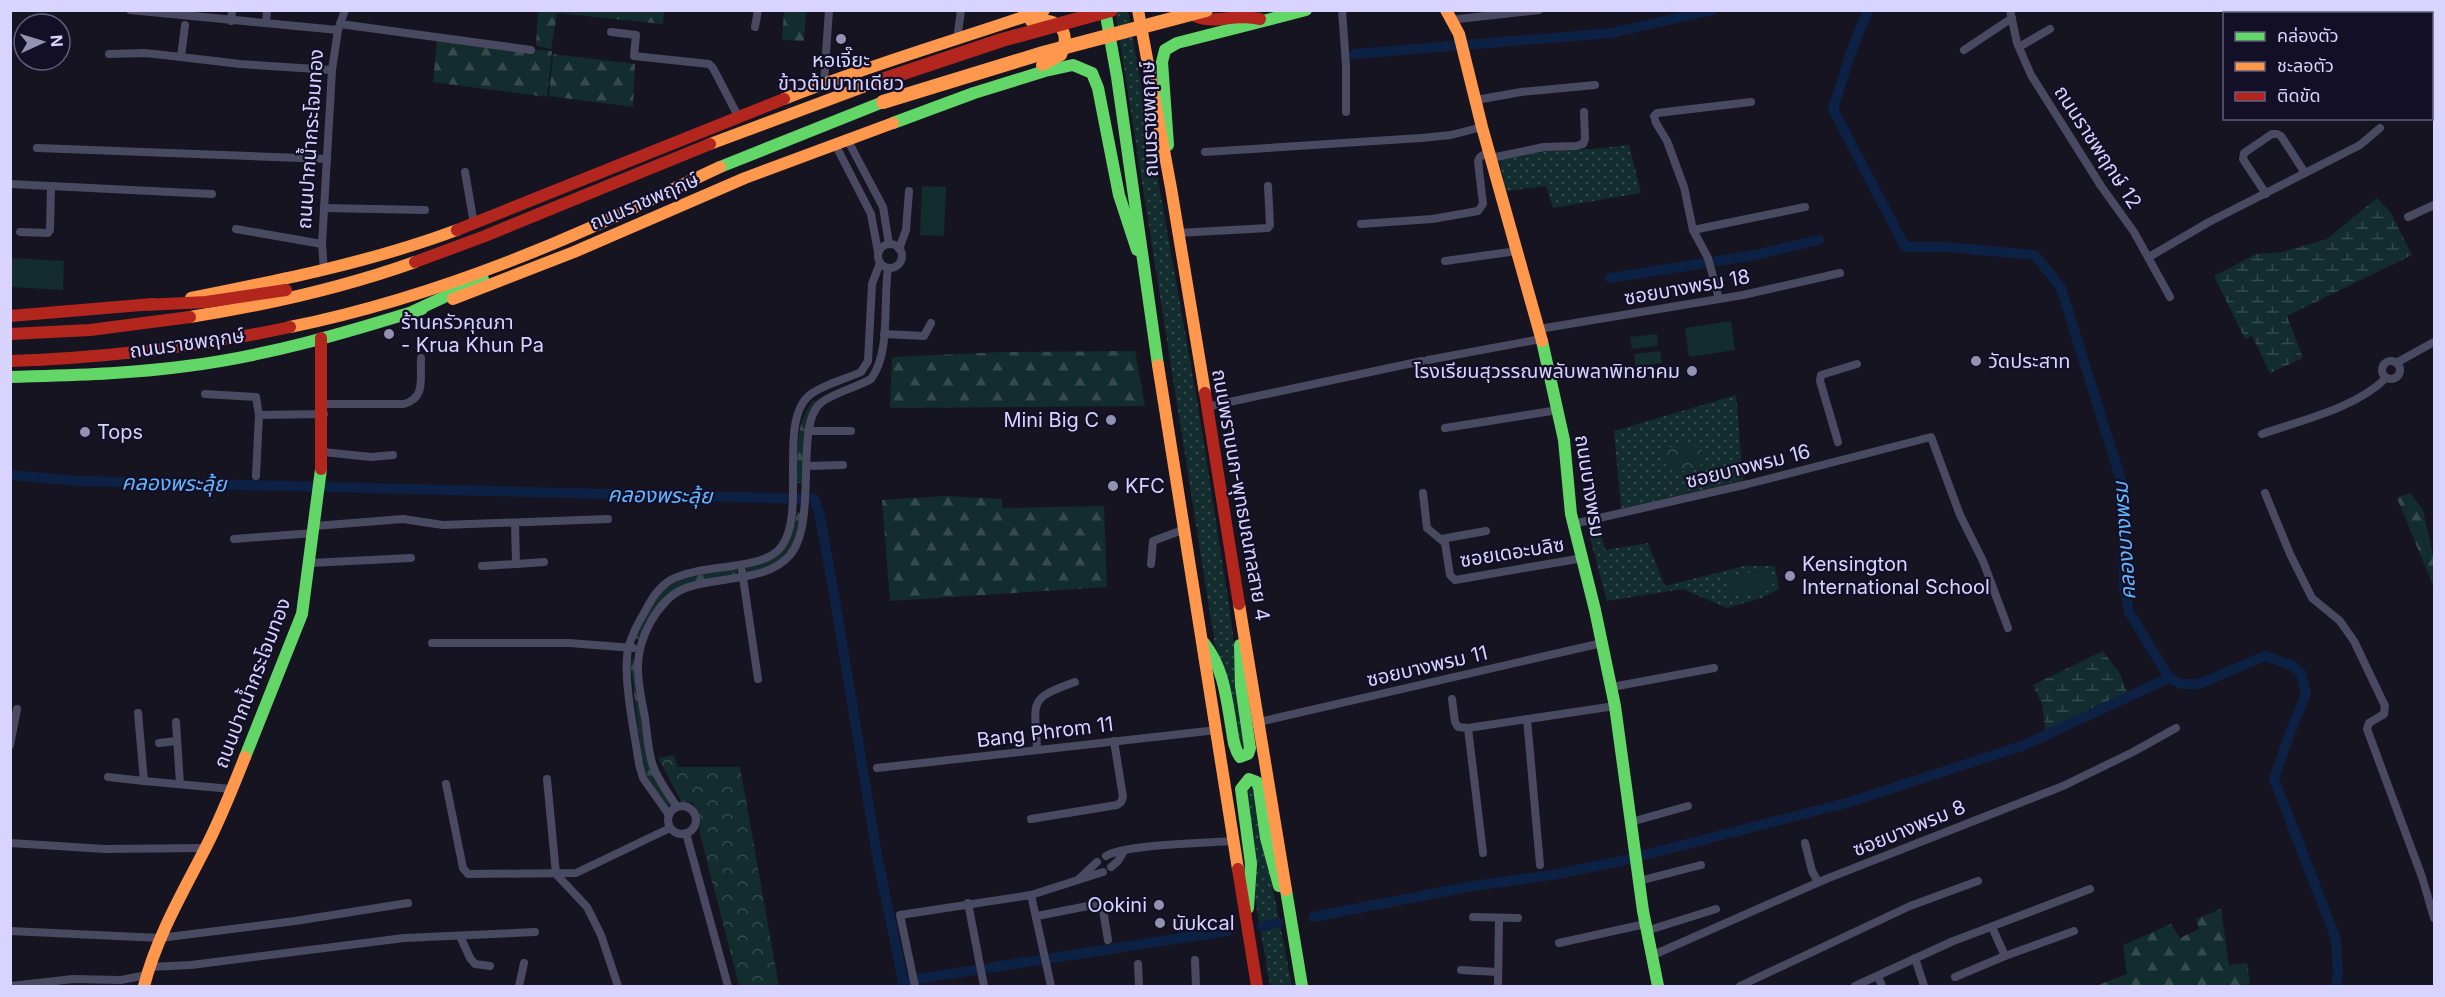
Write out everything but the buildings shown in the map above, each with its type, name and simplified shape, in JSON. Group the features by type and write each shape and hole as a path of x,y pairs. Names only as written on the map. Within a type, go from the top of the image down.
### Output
{"main road":[{"path":"960,39 1044,10"},
{"path":"1105,10 1117,77 1142,262 1257,987"},
{"name":"ถนนราชพฤกษ์","path":"10,334 109,328 177,320 240,309 327,289 413,263 516,225 650,168 879,81 1002,40 1110,10"},
{"name":"ถนนพรานนก-พุทธมณฑลสาย 4","path":"1138,10 1171,188 1302,987"},
{"path":"1186,10 1194,17 1205,20 1246,17 1264,20"},
{"name":"ถนนราชพฤกษ์","path":"10,361 144,353 250,335 401,298 540,249 628,211 735,160 883,102 1006,62 1206,10"},
{"name":"ถนนราชพฤกษ์","path":"1171,188 1163,56 1165,50 1177,43 1306,10"},
{"name":"ถนนบางพรม","path":"1446,10 1461,42"},
{"name":"ถนนบางพรม","path":"1458,15 1461,42 1482,127 1540,334 1558,410 1564,440 1573,524 1612,687 1635,858 1658,987"},
{"path":"145,305 243,289 324,271 415,246 738,116 896,57 1039,19 1054,21 1064,33 1065,48 1055,60 974,93"},
{"name":"ถนนราชพฤกษ์","path":"10,377 177,367 256,353 321,338 414,311 518,275 745,178 841,142 974,93 1045,71 1073,65 1092,73 1098,88 1121,205 1142,262"},
{"path":"414,311 540,249"},
{"path":"10,315 206,302 289,289 327,289"},
{"name":"ถนนปากน้ำกระโจมทอง","path":"146,976 160,938 231,789 277,682 302,614 315,530 323,452 321,338"},
{"path":"1203,641 1217,660 1237,754 1245,757 1250,748 1239,665 1244,631"},
{"path":"1246,919 1252,890 1241,789 1249,779 1257,782 1259,788 1274,870 1288,900"}],"street":[{"path":"130,10 231,21 339,27 531,50"},
{"path":"231,21 232,10"},
{"path":"266,23 267,10"},
{"name":"ถนนปากน้ำกระโจมทอง","path":"324,271 322,244 332,70 339,27 345,10"},
{"path":"755,27 758,10"},
{"path":"824,83 829,10"},
{"path":"960,39 961,10"},
{"path":"1341,10 1346,65 1346,112"},
{"path":"1458,15 1539,10"},
{"path":"1964,50 2011,14"},
{"name":"ถนนราชพฤกษ์ 12","path":"2011,14 2019,46 2031,75 2149,257 2170,297"},
{"path":"181,57 185,25"},
{"path":"2019,46 2049,29"},
{"path":"611,32 636,35 634,56 709,64 714,68 738,116"},
{"path":"110,54 181,57 240,64 332,70"},
{"path":"1476,100 1521,92 1595,85"},
{"path":"1719,299 1709,262 1693,230 1684,188 1667,141 1654,116 1657,113 1751,102"},
{"path":"1361,224 1431,219 1478,211 1483,204 1478,161 1480,157 1544,147 1583,144 1585,139 1584,112"},
{"path":"1205,152 1421,138 1451,135 1482,127"},
{"path":"2149,257 2209,222 2360,145 2380,128"},
{"path":"2266,194 2243,159 2244,153 2272,134 2281,136 2305,173"},
{"path":"841,142 883,207 889,244"},
{"path":"669,815 677,807 688,807 695,815 695,826 686,833 676,833 670,828 669,815 644,778 639,764 626,666 628,647 655,592 670,580 742,565 771,555 781,548 790,531 793,508 794,431 799,412 810,394 861,372 868,361 872,284 880,263 871,214 841,142"},
{"path":"37,148 327,159"},
{"path":"465,172 474,224"},
{"path":"10,184 212,194"},
{"path":"20,232 48,234 51,186"},
{"path":"1178,234 1268,228 1270,225 1268,186"},
{"path":"880,263 888,268 897,266 901,261 899,249 906,230 909,191"},
{"path":"2408,217 2434,205"},
{"path":"324,207 425,210"},
{"path":"1693,230 1805,207"},
{"path":"236,229 322,244"},
{"path":"878,252 889,244 899,249"},
{"path":"1445,261 1517,250"},
{"path":"677,807 652,765 638,666 639,649 651,621 666,600 680,591 699,584 770,569 790,556 799,541 805,507 808,431 815,410 822,402 871,379 880,362 888,268"},
{"name":"ซอยบางพรม 18","path":"1206,407 1540,334 1840,273"},
{"path":"884,334 924,336 931,323"},
{"path":"2262,434 2357,399 2377,388 2386,378 2381,370 2383,364 2389,361 2396,363 2434,342"},
{"path":"869,349 882,349"},
{"path":"259,415 404,404 414,401 419,395 422,358"},
{"path":"1843,459 1820,381 1821,375 1857,364"},
{"path":"205,394 256,397 259,415 256,476"},
{"path":"1445,428 1558,410"},
{"path":"808,431 851,431"},
{"name":"ซอยบางพรม 16","path":"1573,524 1737,487 1931,437 1960,515 1983,561 2008,628"},
{"path":"323,452 371,457 393,455"},
{"path":"807,466 843,465"},
{"path":"792,489 805,489"},
{"name":"ซอยเดอะบลิซ","path":"1423,493 1427,528 1445,543 1450,575 1455,580 1582,558"},
{"path":"2265,493 2290,554 2312,598 2340,621 2354,641 2385,706 2384,714 2369,723 2367,729 2422,877 2434,918"},
{"path":"793,508 805,507"},
{"path":"234,539 403,519 436,525 608,519"},
{"path":"515,523 516,564"},
{"path":"1151,564 1153,541 1185,529"},
{"name":"ซอยเดอะบลิซ","path":"1441,538 1486,531"},
{"path":"310,563 411,558"},
{"path":"482,566 543,562"},
{"path":"742,565 758,679"},
{"name":"ซอยบางพรม 11","path":"1259,722 1602,642"},
{"path":"432,643 569,643 639,649"},
{"path":"1612,687 1714,668"},
{"path":"1037,749 1035,710 1037,702 1047,692 1075,682"},
{"path":"1452,699 1455,722 1458,727 1468,728 1615,706"},
{"path":"10,745 17,709"},
{"path":"138,713 144,781"},
{"path":"1527,719 1540,865"},
{"path":"176,722 180,784"},
{"path":"1468,728 1483,853"},
{"name":"ซอยบางพรม 8","path":"1651,956 1818,882 2063,786 2133,753 2176,728"},
{"name":"Bang Phrom 11","path":"877,768 1217,730"},
{"path":"159,742 177,741"},
{"path":"1031,819 1117,805 1121,802 1123,797 1114,741"},
{"path":"108,777 231,789"},
{"path":"547,779 556,874 586,907 601,935 618,987"},
{"path":"446,784 462,868 468,874 576,873 670,828"},
{"path":"1631,822 1689,806"},
{"path":"686,833 728,987"},
{"path":"1106,856 1112,852 1145,847 1234,841"},
{"path":"10,843 105,849 204,848"},
{"path":"1805,843 1812,871 1818,882"},
{"path":"1111,867 1124,851"},
{"path":"1080,878 1096,862"},
{"path":"1639,881 1701,865"},
{"path":"915,986 900,915 1031,895 1103,872"},
{"path":"1740,987 1910,906 1978,881"},
{"path":"1855,987 1915,958 2090,889"},
{"path":"1031,895 1051,987"},
{"path":"10,931 160,938 295,921 408,903"},
{"path":"968,903 984,987"},
{"path":"1037,916 1094,904 1103,910 1108,940"},
{"path":"1559,943 1646,927 1716,909"},
{"path":"1473,917 1518,918"},
{"path":"1498,987 1499,918"},
{"path":"1992,927 2005,956"},
{"path":"1955,977 2074,931"},
{"path":"11,987 73,979 121,980 191,965 404,938 535,932"},
{"path":"460,936 470,958 476,964 490,966"},
{"path":"1915,958 1924,987"},
{"path":"1195,960 1196,987"},
{"path":"519,987 524,963"},
{"path":"1138,963 1139,987"},
{"path":"1461,970 1497,972"},
{"path":"1878,976 1882,987"}],"green space":[{"path":"664,10 663,24 557,13 551,49 536,46 538,11 533,11"},
{"path":"784,11 806,11 804,41 782,40"},
{"path":"1115,11 1128,11 1197,399 1232,625 1244,748 1241,748 1224,671 1215,645"},
{"path":"437,41 552,51 547,97 433,82"},
{"path":"553,54 635,64 633,107 549,96"},
{"path":"1629,145 1641,193 1553,208 1546,186 1506,191 1499,160 1548,149 1592,149"},
{"path":"922,186 946,187 944,236 920,235"},
{"path":"2377,198 2391,213 2412,255 2287,316 2303,358 2270,373 2252,336 2245,339 2214,276 2256,254 2282,252 2327,239"},
{"path":"11,258 64,261 63,290 11,287"},
{"path":"1731,321 1735,350 1689,357 1685,328"},
{"path":"1657,334 1658,346 1632,349 1630,337"},
{"path":"1135,351 1145,406 890,408 892,357 1004,352"},
{"path":"1660,351 1662,363 1635,366 1634,354"},
{"path":"1736,395 1743,480 1621,509 1614,431"},
{"path":"814,400 817,403 808,423 804,442 802,483 797,483 800,429 803,418"},
{"path":"1681,444 1695,446 1703,451 1704,462 1687,471 1668,467 1661,457 1664,449"},
{"path":"2410,493 2423,510 2434,559 2434,588 2397,498"},
{"path":"946,496 1002,499 1002,508 1104,506 1107,587 890,601 882,500"},
{"path":"797,512 801,513 794,539 786,554 772,564 747,573 746,566 776,553 787,543"},
{"path":"1599,524 1605,550 1648,543 1665,586 1744,566 1775,566 1779,589 1761,598 1727,608 1683,589 1607,601 1587,527"},
{"path":"737,569 737,575 683,586 640,640 635,638 651,604 662,591 681,580"},
{"path":"1770,570 1773,590 1729,596 1727,576"},
{"path":"2103,651 2120,674 2128,694 2046,733 2042,704 2033,685"},
{"path":"630,659 635,659 646,750 651,771 673,804 668,807 647,776 642,760"},
{"path":"674,755 677,767 740,767 779,986 739,986 700,834 699,818 693,803 681,801 658,758"},
{"path":"1246,786 1251,787 1255,797 1292,986 1270,986 1255,898"},
{"path":"2221,909 2229,965 2247,963 2250,984 2096,986 2127,974 2123,945 2171,924 2180,938 2199,929 2196,919"}],"waterway":[{"path":"1354,54 1612,33 1712,10"},
{"name":"คลองบางพรม","path":"1868,10 1851,52 1833,109 1905,247 1946,247 2035,255 2061,288 2124,490 2124,585 2129,612 2169,678 2181,684 2199,684 2265,656 2291,665 2301,673 2306,694 2274,779 2336,939 2338,974 2336,986"},
{"path":"1610,278 1750,256 1819,240"},
{"name":"คลองพระลุ้ย","path":"10,475 79,481 814,499 819,512 833,588 877,855 904,986"},
{"path":"1313,917 1473,886 1552,875 1621,861 1850,802 2022,746 2169,678"},
{"path":"1262,926 1278,923"},
{"path":"904,981 1227,931"}],"traffic: fast":[{"path":"1105,10 1117,77 1158,365"},
{"path":"1168,145 1162,62 1165,50 1177,43 1306,10"},
{"path":"893,123 974,93 1045,71 1073,65 1092,73 1098,88 1119,195 1137,250"},
{"path":"720,167 883,102"},
{"path":"414,311 483,279"},
{"path":"10,377 165,369 217,362 306,343 422,309"},
{"path":"1542,341 1564,440 1571,514 1595,610 1615,706 1643,911 1658,986"},
{"path":"245,757 302,614 321,469"},
{"path":"1204,643 1220,672 1234,741 1240,757 1248,754 1250,748 1241,686 1240,645"},
{"path":"1248,908 1251,864 1241,789 1249,779 1257,782 1259,788 1266,838 1279,886"},
{"path":"1286,890 1302,986"}],"traffic: slow":[{"path":"784,99 1044,10"},
{"path":"1138,10 1171,188 1205,393"},
{"path":"883,102 1043,53 1206,10"},
{"path":"1446,10 1459,34 1482,127 1542,341"},
{"path":"1031,21 1055,23 1060,27 1065,38 1061,55 1042,65"},
{"path":"710,144 879,81"},
{"path":"453,299 574,252 745,178 893,123"},
{"path":"290,327 367,309 481,272 592,227 720,167"},
{"path":"191,298 359,261 457,230"},
{"path":"190,317 304,295 415,262"},
{"path":"1158,365 1238,869"},
{"path":"1239,604 1286,890"},
{"path":"144,986 163,932 217,825 245,757"}],"traffic: jam":[{"path":"879,81 1002,40 1111,10"},
{"path":"1186,10 1192,15 1206,19 1241,17 1260,19"},
{"path":"457,230 784,99"},
{"path":"415,262 485,236 710,144"},
{"path":"145,305 206,302 286,290"},
{"path":"10,316 153,304"},
{"path":"10,334 90,330 190,317"},
{"path":"10,361 151,350 290,327"},
{"path":"321,338 321,469"},
{"path":"1205,393 1239,604"},
{"path":"1238,869 1257,986"}],"place":[{"name":"หอเจี๊ยะ ข้าวต้มบาทเดียว","path":"841,39"},
{"name":"ร้านครัวคุณภา - Krua Khun Pa","path":"389,334"},
{"name":"วัดประสาท","path":"1976,361"},
{"name":"โรงเรียนสุวรรณพลับพลาพิทยาคม","path":"1692,371"},
{"name":"Mini Big C","path":"1111,420"},
{"name":"Tops","path":"85,432"},
{"name":"KFC","path":"1113,486"},
{"name":"Kensington International School","path":"1790,576"},
{"name":"Ookini","path":"1159,905"},
{"name":"นับkcal","path":"1160,923"}]}
